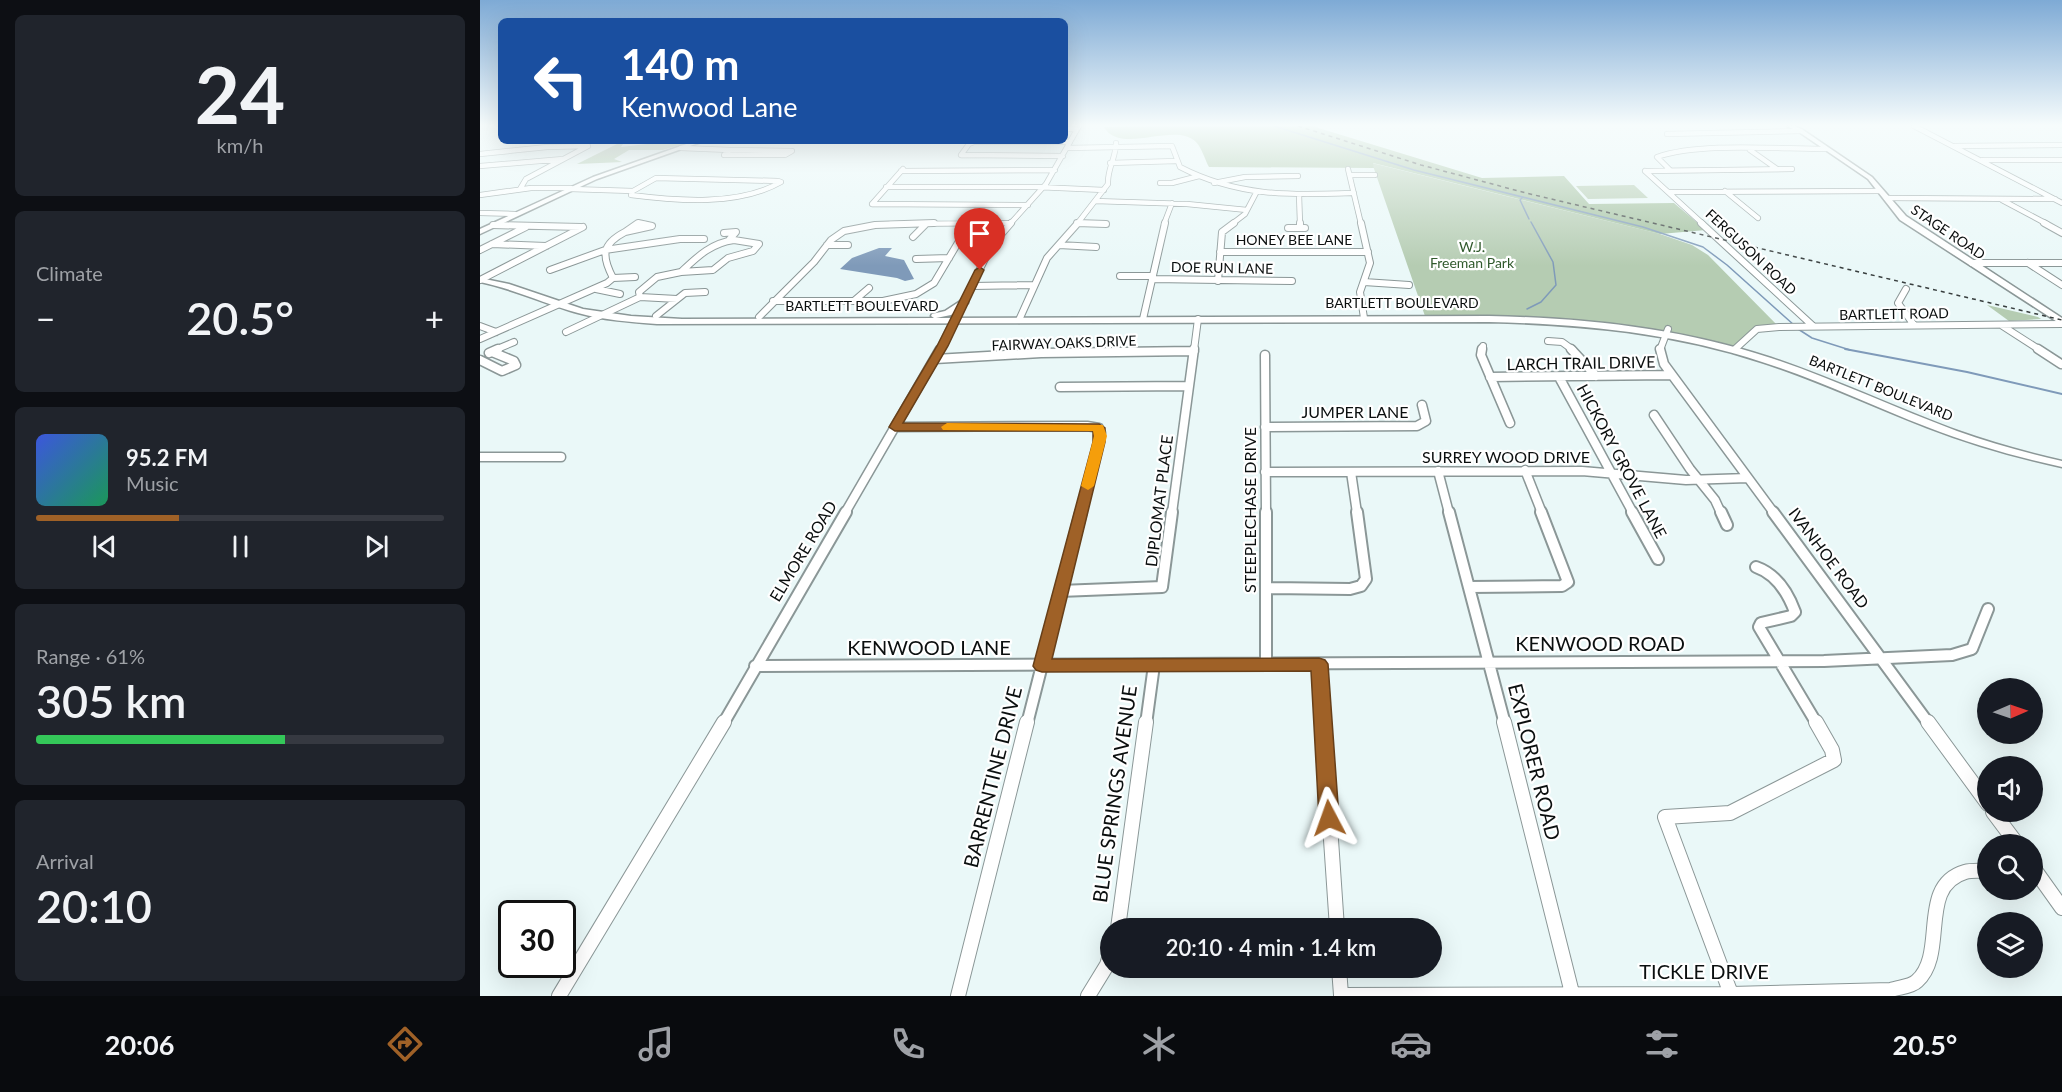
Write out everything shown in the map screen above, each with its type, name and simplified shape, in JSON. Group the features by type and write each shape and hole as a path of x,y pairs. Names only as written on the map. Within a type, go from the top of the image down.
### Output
{"main road":[{"path":"480,232 572,188 614,172"},
{"name":"STAGE ROAD","path":"1862,172 1870,178 1903,219 2046,313 2062,321"},
{"path":"484,278 609,313 684,320 722,320"},
{"path":"935,316 948,313 964,304 970,313 979,316"},
{"path":"609,313 684,320"},
{"name":"BARTLETT BOULEVARD","path":"722,320 759,317 840,319 979,316 1020,318"},
{"name":"BARTLETT BOULEVARD","path":"1144,317 1198,319 1363,316"},
{"name":"BARTLETT BOULEVARD","path":"722,320 1363,316 1541,320 1605,324 1668,331 1735,347 1794,366 1954,434 2062,464"},
{"name":"BARTLETT BOULEVARD","path":"1899,409 2062,457"}],"street":[{"path":"520,189 526,179 538,172"},
{"path":"900,172 872,204 1028,205"},
{"name":"ELMORE ROAD","path":"559,996 681,796 754,666 935,359 994,242 1044,187 1053,172"},
{"path":"1020,318 1047,258 1104,190 1108,182 1107,172"},
{"path":"1192,172 1228,189 1256,194 1354,194"},
{"path":"1349,172 1371,264 1360,295 1363,316"},
{"path":"1353,172 1375,175"},
{"name":"FERGUSON ROAD","path":"1647,172 1813,326"},
{"path":"2004,172 2062,203"},
{"path":"1160,183 1172,183 1199,176"},
{"path":"1214,183 1245,177 1298,176"},
{"path":"480,195 520,189 635,190 656,178 781,182 772,190 730,198 631,195 635,190"},
{"path":"886,187 1044,187 1104,190"},
{"path":"1725,191 1758,218"},
{"path":"1669,192 1880,191"},
{"path":"1218,281 1223,230 1242,216 1256,194"},
{"path":"1288,228 1302,228 1299,194"},
{"path":"1886,198 2055,199"},
{"path":"2000,199 2062,233"},
{"path":"1095,201 1172,203 1247,210"},
{"path":"1144,317 1164,226 1172,203"},
{"path":"480,213 515,214"},
{"path":"773,301 883,301 916,294 934,283 961,239 978,222"},
{"path":"759,317 810,266 835,236 844,231 875,225 1010,223"},
{"path":"1077,223 1106,224"},
{"path":"913,237 926,224"},
{"path":"484,278 518,265 522,260 583,227 493,225"},
{"path":"480,250 528,226"},
{"path":"613,278 606,265 605,250 611,239 625,232"},
{"path":"724,232 736,232 729,240"},
{"path":"550,270 605,250 680,239 704,239"},
{"path":"640,297 639,292 652,279 681,272 713,270 728,258 753,250 759,244 745,240 729,240 708,247 681,272"},
{"path":"492,244 546,246"},
{"path":"827,245 848,245"},
{"path":"1059,245 1096,247"},
{"name":"HONEY BEE LANE","path":"1220,252 1368,252"},
{"path":"916,259 949,258"},
{"path":"1972,263 2062,263"},
{"path":"2028,263 2062,285"},
{"name":"DOE RUN LANE","path":"1120,276 1218,281 1292,281"},
{"path":"480,339 596,289 613,278 635,277"},
{"path":"1364,282 1409,285"},
{"path":"972,286 1034,285"},
{"path":"855,300 869,288"},
{"path":"596,289 620,294"},
{"path":"1906,289 1898,303 1914,325"},
{"path":"656,316 685,293 705,292"},
{"path":"566,332 640,297 677,299"},
{"name":"DIPLOMAT PLACE","path":"1060,591 1162,587 1198,319"},
{"name":"BARTLETT ROAD","path":"1735,347 1757,329 1813,326 2001,325 2062,321"},
{"path":"2001,325 2061,364"},
{"path":"480,326 514,342 480,358"},
{"name":"IVANHOE ROAD","path":"1668,331 1662,341 1660,354 1671,375 1977,789"},
{"path":"1548,342 1567,344 1596,376"},
{"path":"1483,346 1480,352 1510,423"},
{"name":"FAIRWAY OAKS DRIVE","path":"935,359 1041,353 1194,351"},
{"path":"480,358 502,371 516,363 492,352"},
{"name":"STEEPLECHASE DRIVE","path":"1265,356 1266,664"},
{"name":"LARCH TRAIL DRIVE","path":"1490,377 1671,375"},
{"name":"HICKORY GROVE LANE","path":"1559,377 1658,559"},
{"path":"1060,387 1189,386"},
{"name":"JUMPER LANE","path":"1265,427 1417,426 1426,421 1422,405"},
{"path":"1654,415 1714,500 1727,525"},
{"name":"BARRENTINE DRIVE","path":"895,427 1099,428 1099,442 958,996"},
{"path":"480,458 561,457"},
{"path":"1469,587 1562,586 1568,582 1525,470"},
{"name":"SURREY WOOD DRIVE","path":"1264,472 1525,470 1611,473 1698,480 1748,478"},
{"name":"EXPLORER ROAD","path":"1438,471 1489,662 1572,993"},
{"path":"1266,588 1350,589 1361,586 1366,579 1351,472"},
{"path":"1731,994 1665,817 1730,813 1834,760 1832,750 1759,627 1764,622 1791,616 1795,610 1772,575 1756,567"},
{"name":"KENWOOD ROAD","path":"1319,664 1779,662 1952,655 1972,649 1988,609"},
{"path":"1319,664 1335,918"},
{"name":"KENWOOD LANE","path":"754,666 1319,664"},
{"name":"BLUE SPRINGS AVENUE","path":"1119,918 1154,665"},
{"name":"TICKLE DRIVE","path":"1341,995 1731,994 1891,990 1916,982 1929,966 1940,890 1952,879 1965,872 1977,872"},
{"path":"2043,882 2062,908"},
{"path":"1088,996 1100,976"},
{"path":"1340,978 1341,995"}],"green space":[{"name":"W.J. Freeman Park","path":"1375,172 1410,172 1660,234 1692,245 1708,255 1779,327 1757,329 1734,350 1605,324 1426,319"},
{"path":"1411,172 1464,172 1482,178 1564,176 1589,204 1674,203 1706,230 1660,234"},
{"path":"1634,185 1648,198 1588,199 1576,186"},
{"path":"1987,305 2038,317 2041,319 2009,321"}],"water":[{"path":"879,248 892,248 885,256 904,260 914,279 905,281 840,269 852,258"}],"waterway":[{"path":"1424,172 1643,227 1703,247 1727,265 1794,325"},
{"path":"1522,198 1520,200 1529,219"},
{"path":"1527,309 1541,302 1556,285 1553,262 1531,222"},
{"path":"1798,329 1812,338 1850,350"},
{"path":"1845,349 1850,350"},
{"path":"1850,350 1967,372 2062,394"}],"railway":[{"path":"1449,172 1526,193 2062,320"}],"slow traffic":[{"path":"947,427 1098,427 1101,434 1088,486"}],"route":[{"path":"980,270 953,326 895,427 1087,426 1099,428 1101,434 1042,666 1319,664 1329,818"}]}
